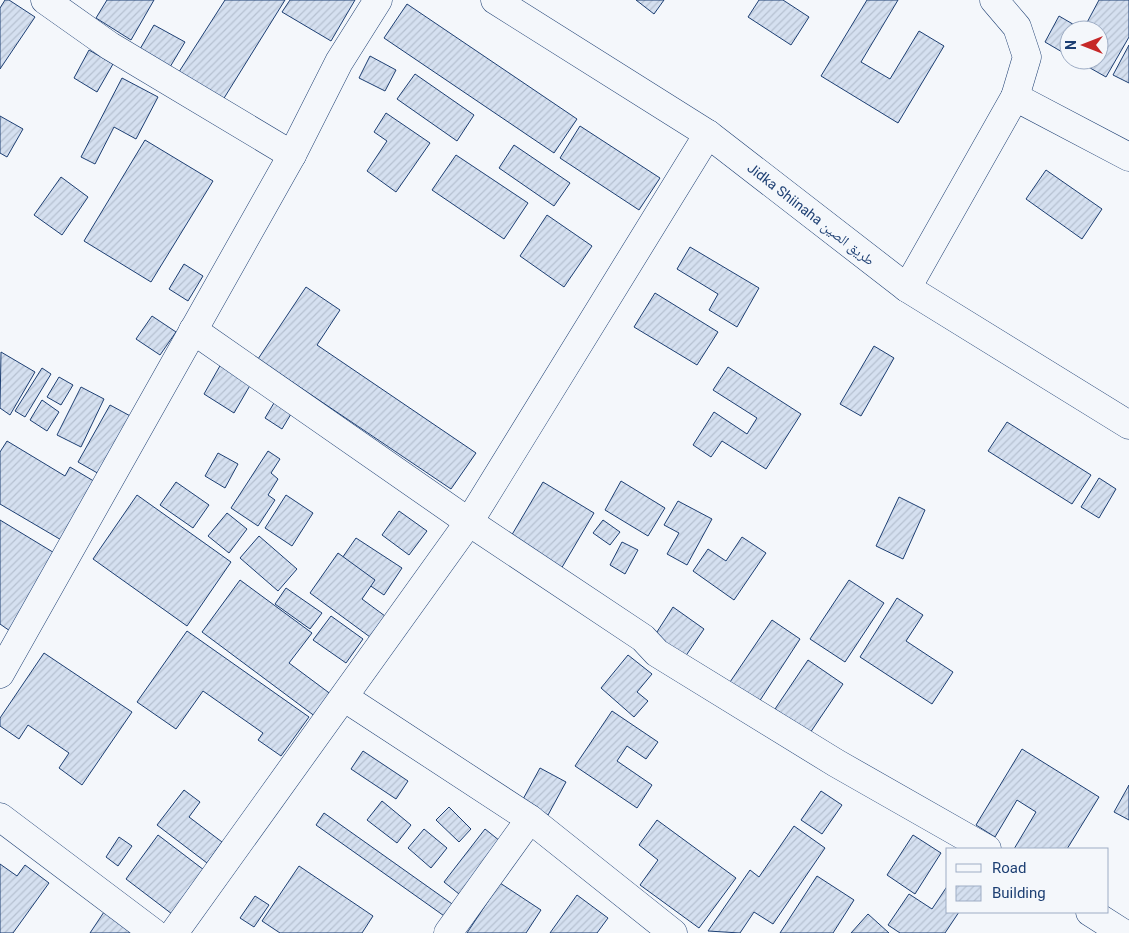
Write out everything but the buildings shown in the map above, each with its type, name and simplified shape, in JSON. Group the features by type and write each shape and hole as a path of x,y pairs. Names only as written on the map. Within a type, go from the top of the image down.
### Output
{"street":[{"path":"45,0 110,46 292,155"},
{"path":"0,674 292,155 340,62 378,0"},
{"name":"Jidka Shiinaha طريق الصين","path":"495,0 708,134 907,288 1129,425"},
{"path":"907,288 1016,97 1027,57 1017,27 994,0"},
{"path":"1016,97 1129,157"},
{"path":"174,933 470,522 708,134"},
{"path":"194,330 470,522 643,638 657,652 836,764 985,848"},
{"path":"345,698 530,819 673,933"},
{"path":"0,817 154,933"},
{"path":"448,933 530,819"},
{"path":"1092,913 1123,933"}]}
